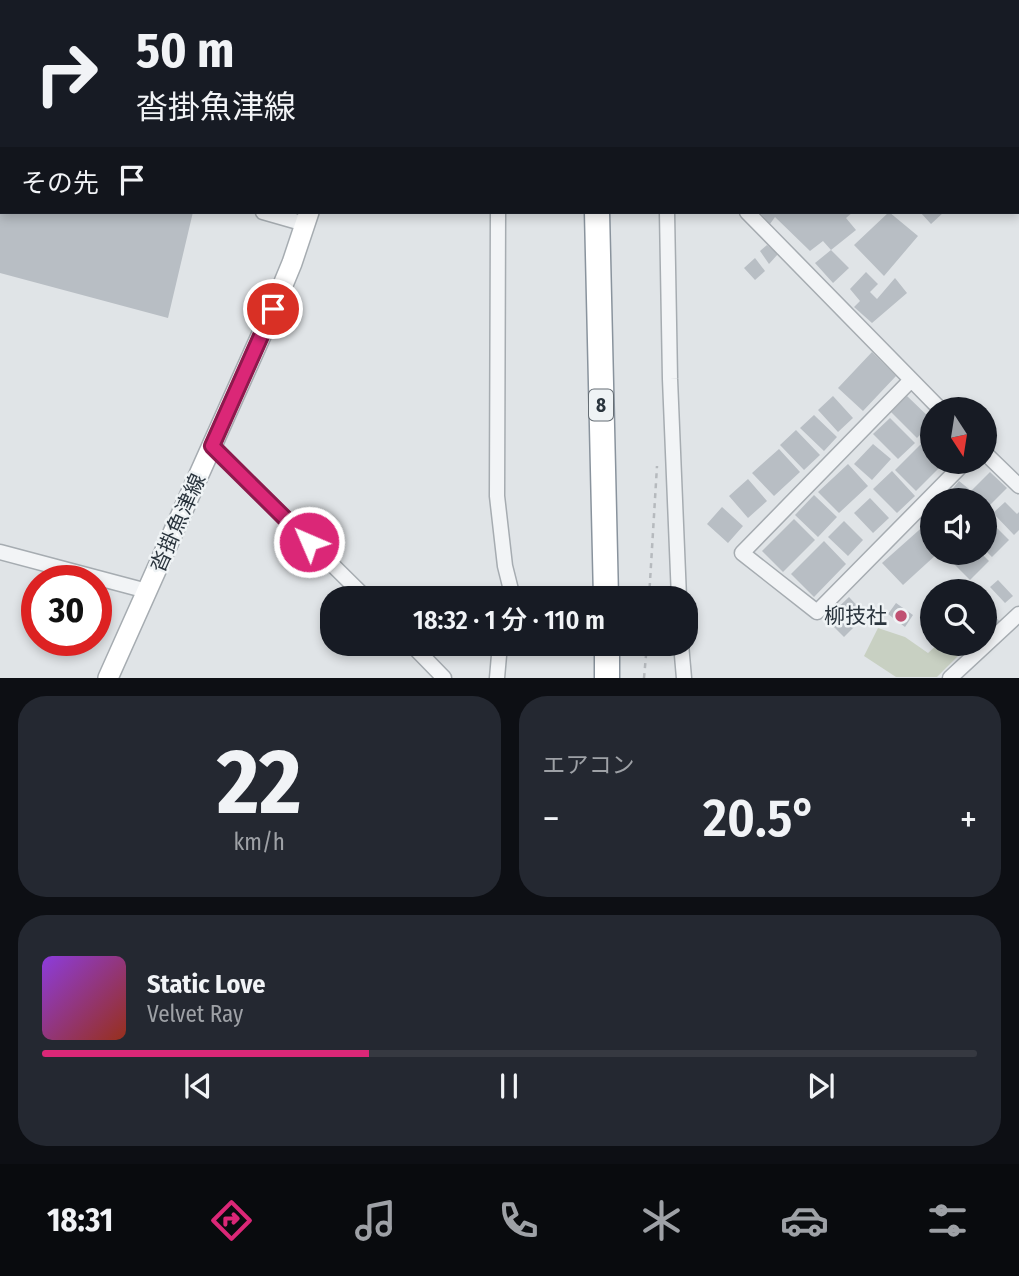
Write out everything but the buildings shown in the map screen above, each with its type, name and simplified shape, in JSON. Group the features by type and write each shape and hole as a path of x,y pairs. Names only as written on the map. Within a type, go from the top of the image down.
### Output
{"highway":[{"name":"8","path":"597,214 606,586"},
{"path":"607,656 607,677"}],"main road":[{"name":"沓掛魚津線","path":"108,677 283,286 307,218"}],"street":[{"path":"278,214 307,218"},
{"path":"498,214 498,496 505,566 510,586"},
{"path":"667,214 669,353 679,586"},
{"path":"749,214 928,397"},
{"path":"911,380 742,553 817,612 953,474"},
{"path":"212,446 354,586"},
{"path":"998,466 1019,486"},
{"path":"0,552 147,591"},
{"path":"950,677 1019,614"},
{"path":"423,656 444,677"},
{"path":"497,677 499,656"},
{"path":"682,656 684,677"}],"path":[{"path":"645,677 646,656"}],"shaded area":[{"path":"878,628 905,637 920,647 920,656 958,656 937,677 896,677 864,656"}],"place":[{"name":"柳技社","path":"901,616"}],"route":[{"path":"273,309 212,446 309,542"}]}
